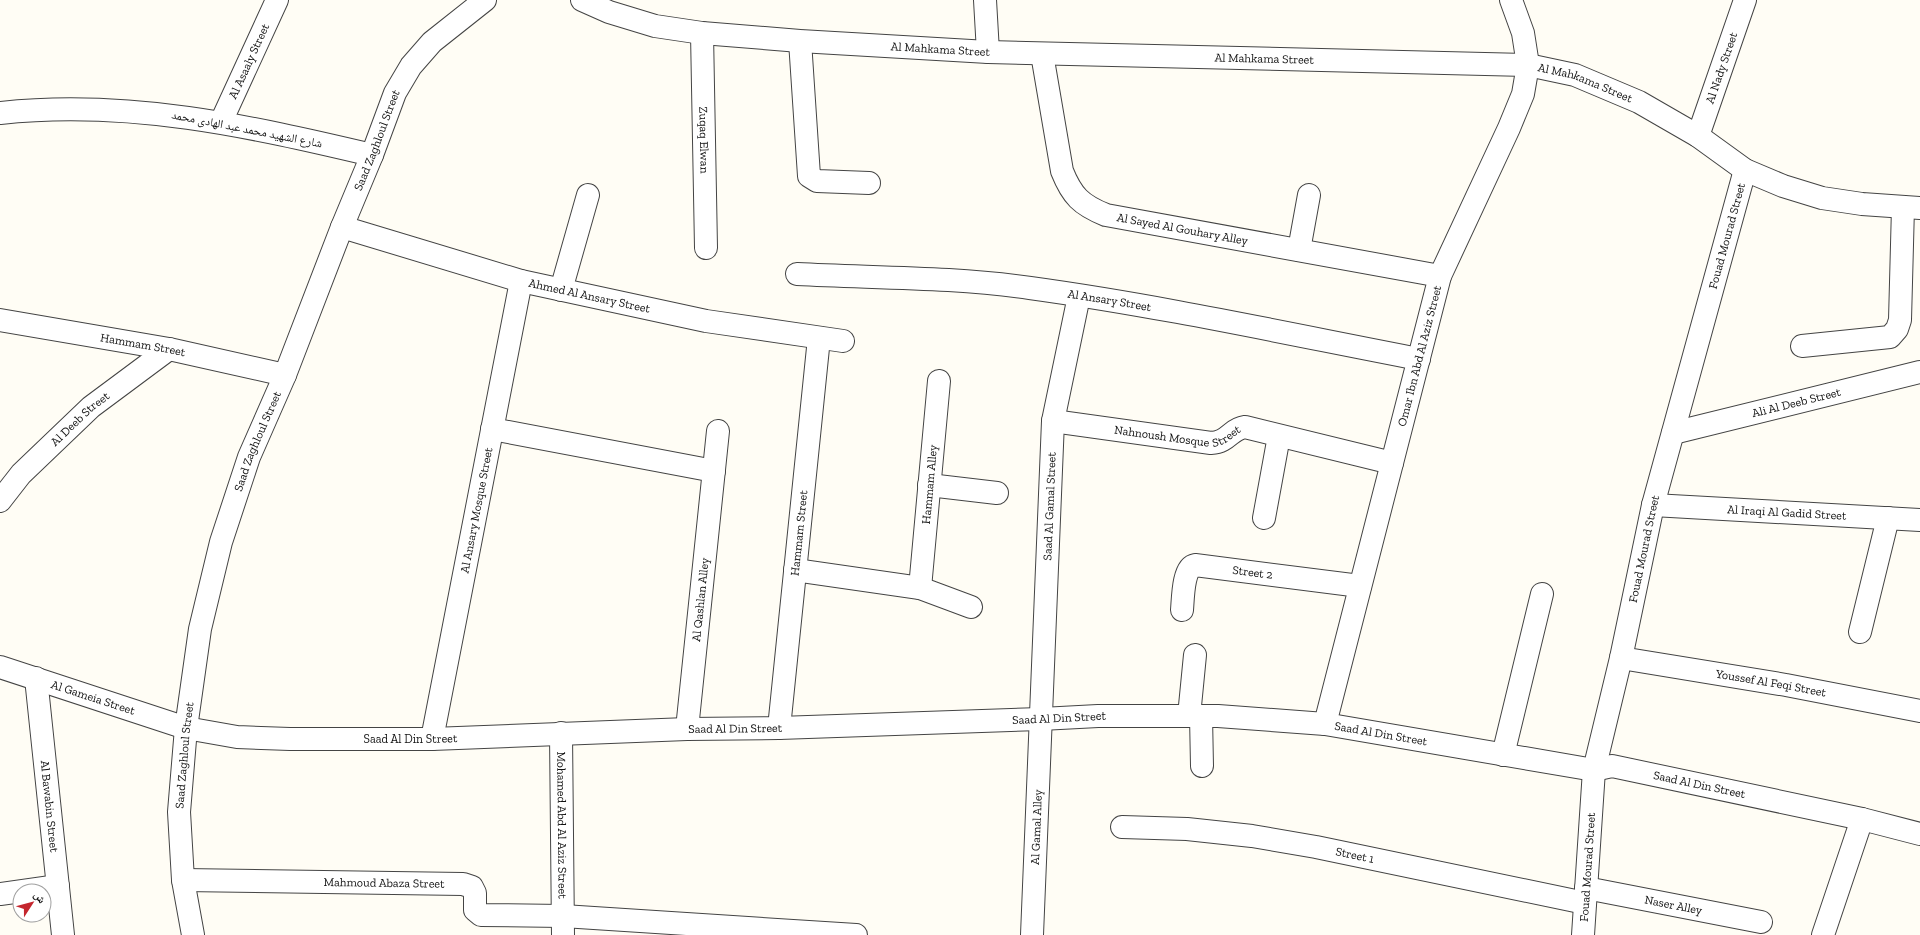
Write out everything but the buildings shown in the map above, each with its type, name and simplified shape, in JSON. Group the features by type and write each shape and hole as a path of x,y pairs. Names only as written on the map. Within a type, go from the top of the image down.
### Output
{"street":[{"name":"Al Asaaly Street","path":"221,122 277,0"},
{"name":"Saad Zaghloul Street","path":"193,935 183,880 179,812 186,728 200,629 221,542 250,457 285,375 395,93 411,66 432,42 485,0"},
{"name":"Al Mahkama Street","path":"582,0 609,12 655,26 702,33 800,41 1042,54 1528,65 1575,75 1640,102 1698,136 1745,170 1782,186 1822,198 1862,204 1911,208"},
{"path":"985,0 988,52"},
{"name":"Omar Ibn Abd Al Aziz Street","path":"1324,724 1440,276 1510,128 1523,94 1528,65 1523,33 1511,0"},
{"name":"Al Nady Street","path":"1698,136 1745,0"},
{"name":"Zuqaq Elwan","path":"702,33 706,248"},
{"path":"800,41 809,176 817,181 869,184"},
{"name":"Al Sayed Al Gouhary Alley","path":"1042,54 1062,170 1068,186 1082,203 1091,209 1106,215 1440,276"},
{"name":"شارع الشهيد محمد عبد الهادى محمد","path":"0,113 101,110 183,116 221,122 372,155"},
{"name":"Fouad Mourad Street","path":"1583,935 1594,770 1621,658 1653,505 1745,170"},
{"path":"561,290 588,195"},
{"path":"1299,250 1309,195"},
{"path":"1802,346 1890,336 1897,329 1900,320 1911,208"},
{"name":"Ahmed Al Ansary Street","path":"342,227 521,281 706,321 843,341"},
{"name":"Al Ansary Street","path":"797,274 949,281 1029,288 1135,304 1418,359"},
{"name":"Al Ansary Mosque Street","path":"432,739 521,281"},
{"name":"Saad Al Gamal Street","path":"1040,719 1053,421 1079,296"},
{"name":"Hammam Street","path":"0,320 169,349 285,375"},
{"name":"Hammam Street","path":"779,728 819,338"},
{"name":"Al Deeb Street","path":"0,501 21,474 91,406 169,349"},
{"name":"Ali Al Deeb Street","path":"1673,433 1920,372"},
{"name":"Hammam Alley","path":"920,588 939,381"},
{"name":"Nahnoush Mosque Street","path":"1053,421 1211,443 1223,441 1236,429 1245,427 1392,463"},
{"path":"492,429 714,471"},
{"name":"Al Qashlan Alley","path":"687,729 718,431"},
{"path":"1264,518 1278,436"},
{"path":"929,485 997,493"},
{"name":"Al Iraqi Al Gadid Street","path":"1653,505 1920,520"},
{"path":"1860,632 1888,518"},
{"name":"Street 2","path":"1182,610 1187,571 1191,566 1195,565 1360,586"},
{"path":"795,570 920,588 971,607"},
{"path":"1503,755 1542,594"},
{"path":"1195,656 1195,716 1202,766"},
{"name":"Youssef Al Feqi Street","path":"1621,658 1786,685 1920,711"},
{"name":"Al Gameia Street","path":"0,667 186,728"},
{"name":"Al Bawabin Street","path":"36,678 63,935"},
{"name":"Saad Al Din Street","path":"186,728 237,737 290,739 432,739 561,733 779,728 1098,716 1218,716 1324,724 1594,770 1612,766 1862,819 1920,834"},
{"name":"Al Gamal Alley","path":"1032,935 1040,719"},
{"name":"Mohamed Abd Al Aziz Street","path":"561,733 563,926 856,935"},
{"path":"1823,935 1862,819"},
{"name":"Street 1","path":"1122,827 1188,829 1252,836 1586,895"},
{"name":"Mahmoud Abaza Street","path":"183,880 466,884 474,890 475,910 481,915 563,926"},
{"path":"0,894 58,886"},
{"name":"Naser Alley","path":"1586,895 1761,922"}]}
